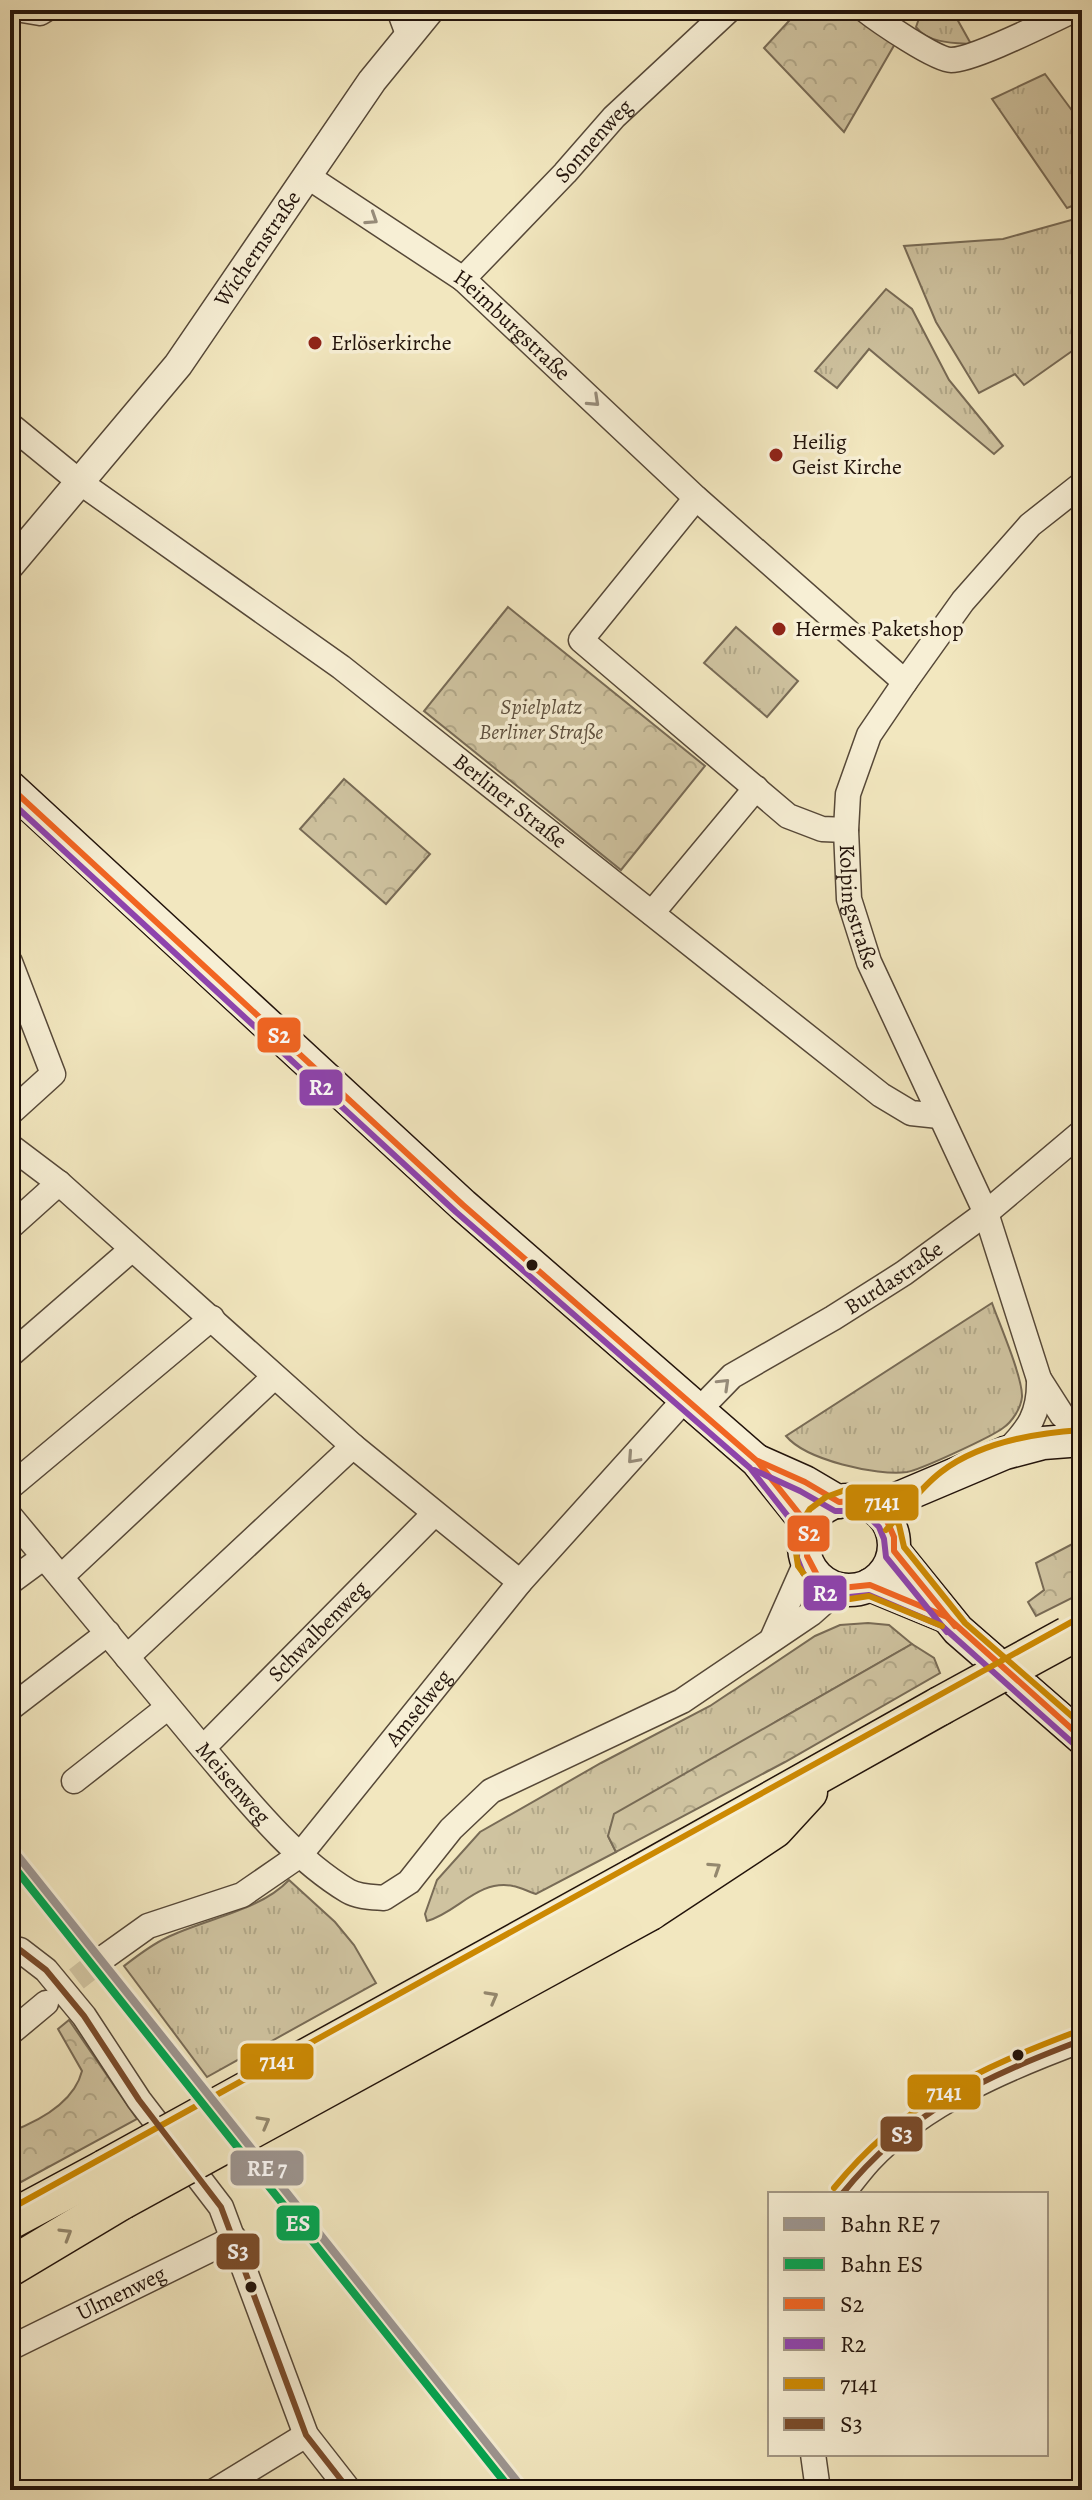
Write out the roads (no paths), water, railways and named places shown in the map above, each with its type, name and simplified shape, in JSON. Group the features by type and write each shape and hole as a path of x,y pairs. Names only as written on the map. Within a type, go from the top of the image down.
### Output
{"highway":[{"path":"10,2267 113,2185 643,1894 774,1829 831,1766 1075,1632"},
{"path":"10,2220 113,2185"}],"main road":[{"path":"10,787 463,1205 757,1461 809,1526"},
{"path":"875,1508 1005,1453 1082,1437"},
{"path":"757,1461 805,1482 839,1502"},
{"path":"855,1587 882,1577 890,1565 894,1544 947,1479"},
{"path":"947,1617 855,1587 825,1583 814,1573 807,1560 805,1548 809,1526 821,1510 839,1502 853,1501 875,1508 887,1521 894,1544 947,1617 1082,1738"}],"street":[{"name":"Wichernstraße","path":"10,565 178,365 372,81 404,22 430,10"},
{"name":"Sonnenweg","path":"463,279 614,117 729,10"},
{"path":"865,10 933,55 950,61 1005,42 1074,10"},
{"name":"Heimburgstraße","path":"307,176 463,279 696,498 905,682"},
{"path":"10,425 81,483"},
{"name":"Berliner Straße","path":"81,483 341,667 881,1095 911,1113 939,1116"},
{"name":"Kolpingstraße","path":"1082,484 1030,525 963,601 905,682 869,735 848,794 846,830 849,899 869,962 986,1213 1039,1379 1082,1437"},
{"path":"696,498 581,640 788,816 806,825 846,830"},
{"path":"652,913 756,788"},
{"path":"10,962 53,1074 10,1113"},
{"name":"Burdastraße","path":"692,1405 732,1376 904,1273 986,1213 1082,1132"},
{"path":"10,1146 59,1183 353,1446 520,1582"},
{"path":"10,1227 59,1183"},
{"path":"10,1355 131,1250"},
{"path":"10,1487 212,1318"},
{"path":"62,1576 274,1377"},
{"name":"Kolpingstraße","path":"1005,1453 1031,1423 1038,1407 1039,1379"},
{"name":"Amselweg","path":"106,1956 148,1926 242,1895 300,1855 520,1582 692,1405"},
{"path":"127,1657 353,1446"},
{"name":"Schwalbenweg","path":"203,1748 434,1514"},
{"name":"Meisenweg","path":"10,1516 167,1708 300,1855 351,1893 384,1898 409,1882 451,1829 491,1791 682,1701 855,1587"},
{"path":"10,1582 44,1557"},
{"path":"771,1641 807,1560"},
{"path":"13,1706 108,1633"},
{"path":"74,1781 167,1708"},
{"path":"10,1948 20,1950 46,1970 84,2016 139,2100 221,2207 306,2435 349,2490"},
{"path":"10,2033 46,2003"},
{"path":"844,2192 871,2159 915,2122 998,2073 1082,2040"},
{"name":"Ulmenweg","path":"10,2348 234,2238"},
{"path":"216,2490 306,2435"},
{"path":"813,2456 818,2490"}],"tunnel":[{"path":"48,2001 106,1956"}],"rail line":[{"name":"ES","path":"10,1862 511,2490"}],"place":[{"name":"Erlöserkirche","path":"315,343"},
{"name":"Heilig Geist Kirche","path":"776,455"},
{"name":"Hermes Paketshop","path":"779,629"}],"park label":[{"name":"Spielplatz Berliner Straße","path":"541,720"}]}
